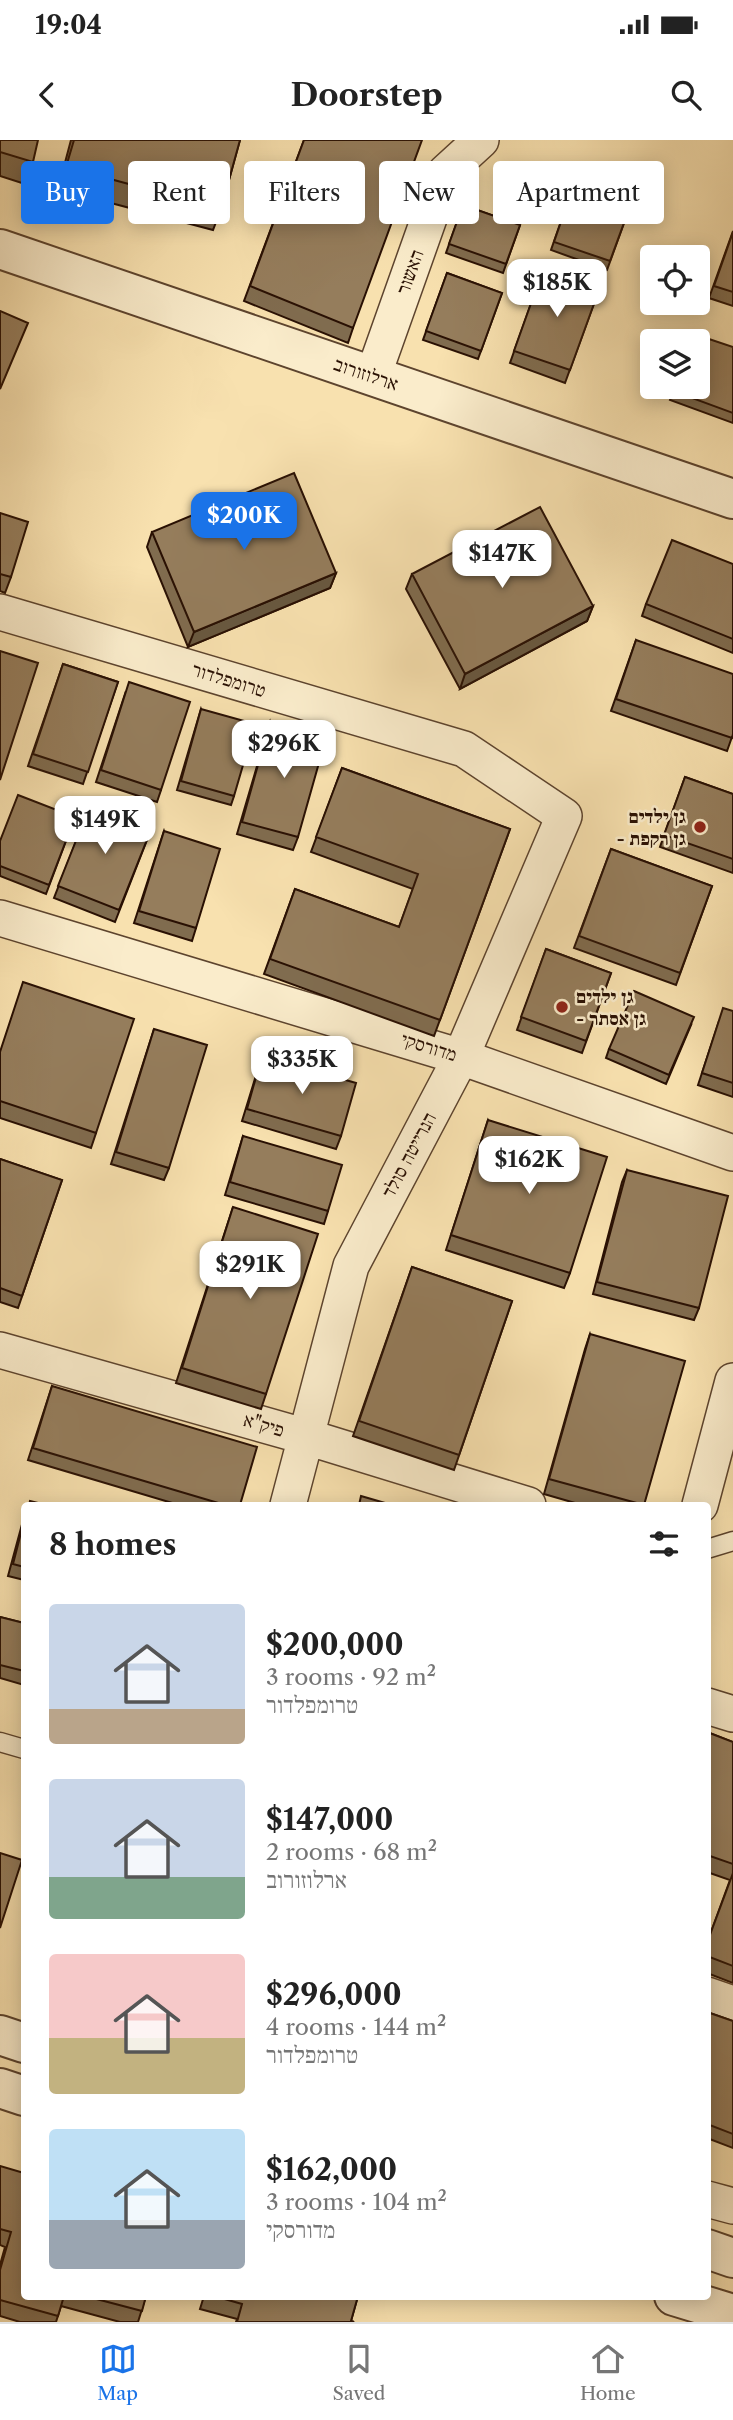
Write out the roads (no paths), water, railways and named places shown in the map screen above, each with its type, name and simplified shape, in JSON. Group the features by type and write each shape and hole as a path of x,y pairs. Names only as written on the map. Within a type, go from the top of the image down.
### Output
{"street":[{"name":"האשור","path":"373,376 445,173 481,140"},
{"name":"ארלוזורוב","path":"0,248 733,499"},
{"name":"טרומפלדור","path":"0,612 464,750 564,816"},
{"name":"הנרייטה סולד","path":"289,1502 351,1266 461,1057 564,816"},
{"name":"מדורסקי","path":"0,918 461,1057 733,1153"},
{"name":"פיק\"א","path":"0,1350 307,1437 517,1502"},
{"path":"701,1502 733,1381"},
{"path":"711,1707 733,1714"},
{"path":"711,1996 733,2004"},
{"path":"0,2035 21,2042"},
{"path":"0,2088 21,2095"},
{"path":"711,2200 733,2206"},
{"path":"711,2250 733,2258"},
{"path":"687,2300 733,2314"}],"lane":[{"path":"711,1548 733,1541"},
{"path":"0,1742 21,1748"}],"place":[{"name":"גן ילדים - גן רקפת","path":"700,827"},
{"name":"גן ילדים - גן אסתר","path":"562,1007"}]}
